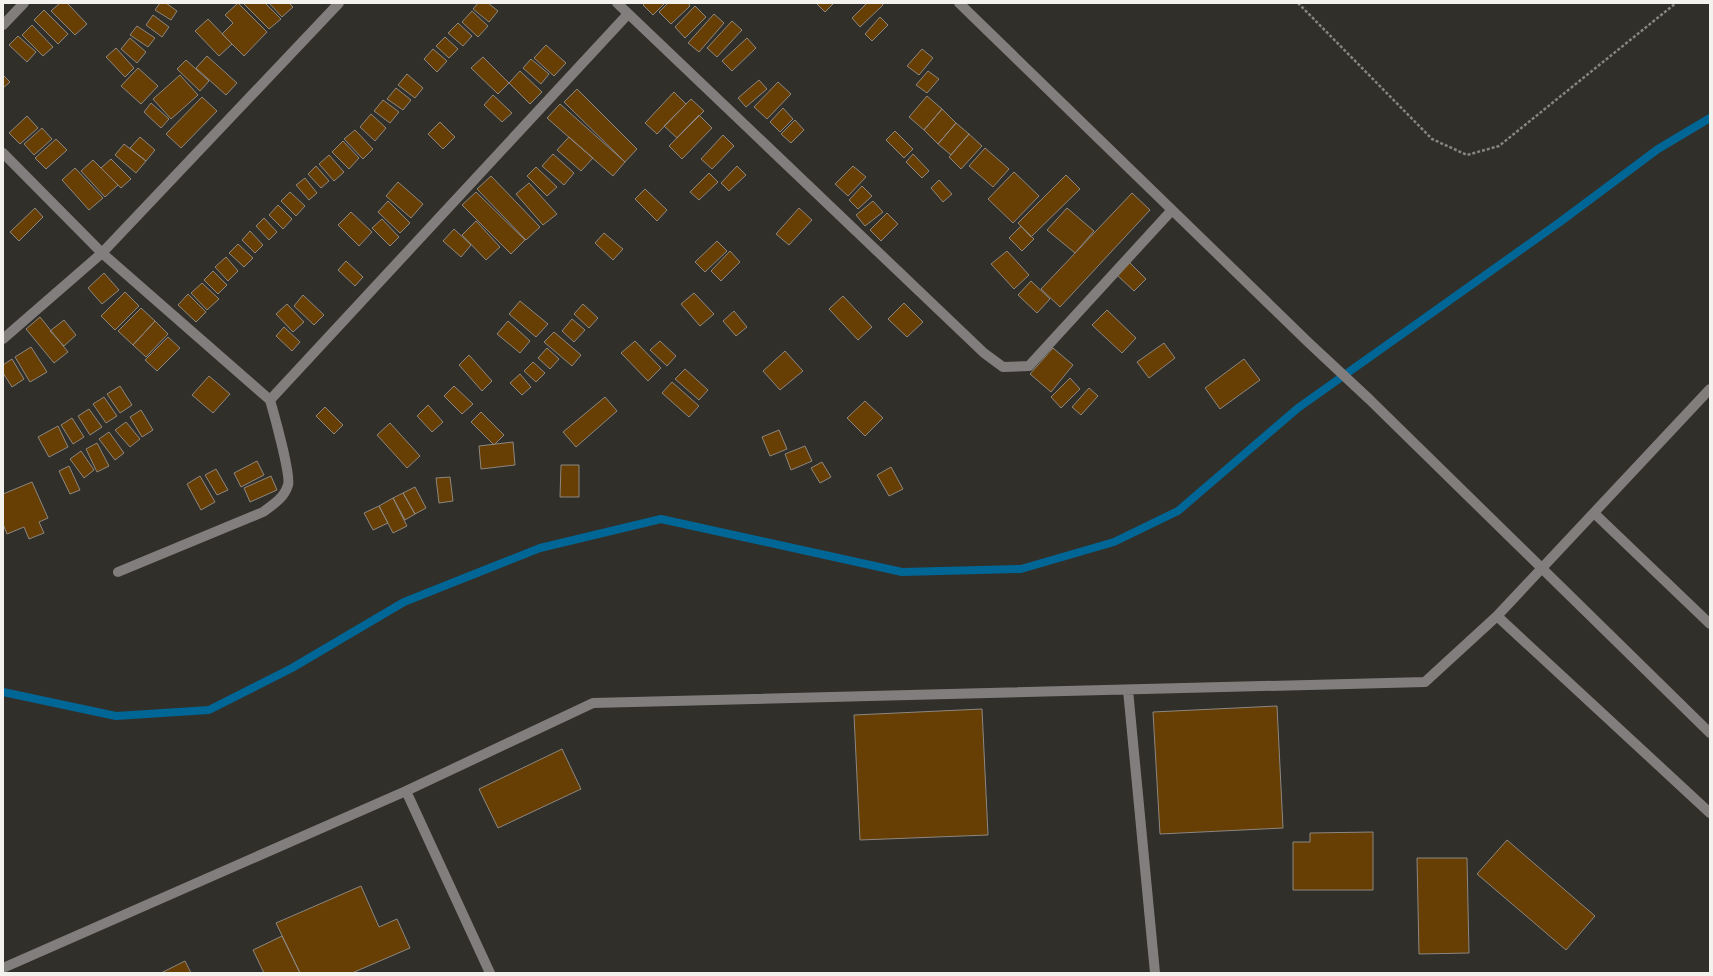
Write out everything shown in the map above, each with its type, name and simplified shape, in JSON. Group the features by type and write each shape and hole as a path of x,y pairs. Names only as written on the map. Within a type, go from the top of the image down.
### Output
{"street":[{"path":"3,26 24,3"},
{"path":"3,339 102,253 339,3"},
{"path":"616,3 984,353 1003,367 1030,366 1172,210"},
{"path":"959,3 1309,344 1369,399 1710,733"},
{"path":"270,400 628,14"},
{"path":"3,153 102,253 270,400 285,459 289,483 285,492 277,502 263,512 118,572"},
{"path":"3,968 406,791 594,703 1426,682 1496,616 1710,389"},
{"path":"1594,513 1710,624"},
{"path":"1496,616 1710,814"},
{"path":"1128,690 1155,973"},
{"path":"406,791 490,973"}],"path":[{"path":"1298,3 1432,139 1467,155 1499,146 1676,3"}],"building":[{"path":"60,3 67,3 87,24 75,35 51,11"},
{"path":"160,3 166,3 177,11 171,20 155,10"},
{"path":"238,3 267,32 244,56 222,34 233,23 225,15"},
{"path":"243,3 265,3 281,19 269,29"},
{"path":"269,3 289,3 293,7 282,17"},
{"path":"478,3 488,3 498,11 489,22 473,9"},
{"path":"645,3 665,3 653,15 643,5"},
{"path":"668,3 688,3 690,6 671,24 659,12"},
{"path":"816,3 834,3 825,12"},
{"path":"867,3 882,3 883,5 860,27 852,18"},
{"path":"695,6 706,17 685,38 675,27"},
{"path":"44,10 68,34 58,44 34,20"},
{"path":"472,11 488,26 478,37 462,22"},
{"path":"714,14 724,23 699,52 688,43"},
{"path":"153,15 169,27 162,37 146,25"},
{"path":"880,17 888,25 872,41 865,34"},
{"path":"208,19 232,44 219,56 195,31"},
{"path":"732,21 742,30 717,57 707,48"},
{"path":"458,23 472,36 463,46 448,33"},
{"path":"32,25 53,47 43,56 22,35"},
{"path":"137,26 155,38 148,47 130,35"},
{"path":"18,36 36,52 27,62 9,45"},
{"path":"445,37 458,49 449,58 436,46"},
{"path":"130,38 146,52 137,63 121,49"},
{"path":"747,38 756,48 732,71 722,61"},
{"path":"546,45 566,63 554,76 534,58"},
{"path":"116,48 134,68 125,77 106,57"},
{"path":"433,49 447,61 437,72 424,59"},
{"path":"922,49 933,58 919,75 907,66"},
{"path":"207,56 237,83 226,95 196,68"},
{"path":"483,57 509,83 498,94 471,68"},
{"path":"531,59 549,74 541,84 523,68"},
{"path":"186,60 209,81 200,91 177,69"},
{"path":"138,68 158,86 141,104 121,86"},
{"path":"520,71 542,92 530,104 509,83"},
{"path":"928,71 939,79 927,93 916,85"},
{"path":"407,74 423,88 415,98 398,85"},
{"path":"3,75 10,82 3,88"},
{"path":"180,75 198,95 171,119 153,99"},
{"path":"759,80 767,89 746,107 738,98"},
{"path":"778,82 791,94 767,119 754,107"},
{"path":"396,88 411,100 403,110 387,99"},
{"path":"577,89 637,149 625,162 564,102"},
{"path":"674,92 686,104 657,134 645,123"},
{"path":"493,95 512,113 502,122 484,105"},
{"path":"927,96 942,109 924,130 909,117"},
{"path":"202,97 217,111 181,148 166,134"},
{"path":"691,99 704,111 677,138 664,126"},
{"path":"383,100 399,112 390,123 374,111"},
{"path":"151,103 169,119 161,128 144,112"},
{"path":"560,104 625,162 613,176 547,118"},
{"path":"783,108 793,119 780,132 770,122"},
{"path":"942,109 956,123 938,144 924,130"},
{"path":"371,114 386,128 375,141 360,127"},
{"path":"699,115 712,128 682,159 669,146"},
{"path":"27,116 38,128 20,144 9,133"},
{"path":"795,120 804,130 791,143 781,134"},
{"path":"440,122 455,137 443,149 428,134"},
{"path":"956,123 969,134 951,155 938,144"},
{"path":"42,128 52,139 34,155 24,144"},
{"path":"355,130 373,149 363,159 344,139"},
{"path":"895,131 913,149 904,158 886,140"},
{"path":"969,134 982,146 961,169 949,157"},
{"path":"723,135 734,146 712,169 701,159"},
{"path":"140,137 155,150 146,161 130,148"},
{"path":"569,137 593,158 581,171 557,150"},
{"path":"56,139 67,150 46,169 35,158"},
{"path":"343,141 359,158 349,169 332,152"},
{"path":"124,144 146,161 136,173 115,155"},
{"path":"985,148 1009,169 993,187 969,166"},
{"path":"553,154 574,173 564,185 542,166"},
{"path":"913,154 929,171 922,178 906,162"},
{"path":"329,155 344,172 334,181 319,164"},
{"path":"111,159 131,179 121,188 101,168"},
{"path":"93,160 118,185 105,197 81,171"},
{"path":"316,166 329,181 321,188 308,174"},
{"path":"737,166 746,175 729,191 721,183"},
{"path":"853,166 866,177 848,196 835,184"},
{"path":"536,167 557,187 547,196 527,176"},
{"path":"75,168 103,198 89,210 62,180"},
{"path":"1014,172 1039,196 1013,223 988,199"},
{"path":"709,173 718,182 699,200 690,192"},
{"path":"1066,175 1080,189 1031,237 1018,223"},
{"path":"491,176 540,227 526,240 477,189"},
{"path":"305,178 317,193 309,200 296,185"},
{"path":"939,180 952,194 943,202 931,188"},
{"path":"398,182 423,204 411,218 386,196"},
{"path":"529,183 557,214 543,225 516,194"},
{"path":"862,186 872,196 858,209 849,200"},
{"path":"645,189 667,210 657,221 635,199"},
{"path":"290,192 305,206 296,216 281,201"},
{"path":"476,192 525,240 511,254 462,205"},
{"path":"1132,193 1150,210 1060,307 1041,289"},
{"path":"388,201 410,223 400,233 378,212"},
{"path":"873,201 883,212 865,226 856,215"},
{"path":"278,205 292,219 283,229 269,215"},
{"path":"35,208 43,217 19,241 10,232"},
{"path":"799,208 812,220 789,245 776,234"},
{"path":"1067,208 1094,231 1075,253 1047,230"},
{"path":"351,212 372,232 359,246 338,225"},
{"path":"887,213 898,224 881,241 870,230"},
{"path":"264,218 277,232 269,240 256,226"},
{"path":"382,219 399,237 390,246 372,228"},
{"path":"476,221 500,247 486,260 462,235"},
{"path":"1021,226 1034,239 1022,251 1009,238"},
{"path":"454,229 471,245 461,257 443,241"},
{"path":"250,231 263,245 255,253 242,240"},
{"path":"604,233 623,249 613,260 595,243"},
{"path":"717,241 727,251 705,272 695,262"},
{"path":"238,244 253,258 244,267 229,253"},
{"path":"730,251 740,262 721,281 711,271"},
{"path":"1007,251 1029,275 1014,289 991,264"},
{"path":"226,257 238,271 228,281 215,267"},
{"path":"346,261 363,277 355,286 338,270"},
{"path":"1129,262 1146,279 1134,291 1117,275"},
{"path":"213,271 227,285 218,294 204,280"},
{"path":"104,273 119,290 102,304 88,288"},
{"path":"1031,281 1050,299 1037,313 1018,295"},
{"path":"202,283 219,299 207,310 191,293"},
{"path":"125,292 139,306 115,330 101,316"},
{"path":"694,293 714,314 700,326 681,304"},
{"path":"188,294 206,312 196,322 178,305"},
{"path":"303,295 324,315 314,325 294,306"},
{"path":"843,296 872,327 858,340 829,309"},
{"path":"520,301 548,324 536,337 509,314"},
{"path":"904,303 923,322 907,337 888,319"},
{"path":"287,304 304,322 293,332 276,314"},
{"path":"583,304 598,318 589,328 574,314"},
{"path":"141,308 155,321 133,345 118,331"},
{"path":"1107,310 1136,338 1122,353 1092,325"},
{"path":"734,311 747,327 736,336 723,321"},
{"path":"40,317 68,352 54,363 26,329"},
{"path":"572,319 585,330 574,342 562,331"},
{"path":"64,320 76,335 64,346 50,331"},
{"path":"155,321 168,334 146,357 133,345"},
{"path":"508,321 530,341 520,353 497,334"},
{"path":"284,327 300,342 292,351 276,336"},
{"path":"554,332 581,355 572,366 544,342"},
{"path":"168,337 180,348 157,371 145,360"},
{"path":"635,341 661,368 648,381 621,353"},
{"path":"660,341 676,356 667,366 650,350"},
{"path":"1164,343 1175,358 1149,378 1137,362"},
{"path":"31,347 47,372 30,382 15,357"},
{"path":"547,348 559,359 550,369 538,358"},
{"path":"1053,348 1073,365 1051,392 1030,374"},
{"path":"785,351 803,371 780,390 763,371"},
{"path":"469,355 492,381 482,391 459,365"},
{"path":"12,359 24,379 12,387 3,373 3,365"},
{"path":"1244,359 1260,380 1220,409 1205,388"},
{"path":"533,362 545,373 536,382 524,371"},
{"path":"685,369 708,390 699,400 675,379"},
{"path":"520,374 531,387 522,395 510,383"},
{"path":"209,376 230,394 213,413 192,395"},
{"path":"1070,378 1080,389 1061,408 1051,397"},
{"path":"672,382 699,406 689,417 662,393"},
{"path":"120,386 132,405 120,413 107,394"},
{"path":"454,386 473,404 462,414 444,396"},
{"path":"1089,388 1098,396 1081,415 1072,407"},
{"path":"104,397 117,416 106,423 93,404"},
{"path":"605,397 617,411 576,447 563,432"},
{"path":"865,401 883,418 865,436 847,418"},
{"path":"428,405 443,422 432,432 417,416"},
{"path":"325,407 343,425 334,434 316,416"},
{"path":"89,409 102,427 90,435 78,416"},
{"path":"141,410 153,430 142,437 130,417"},
{"path":"481,412 504,435 494,445 471,422"},
{"path":"72,418 84,437 73,444 61,425"},
{"path":"126,422 140,439 130,447 115,430"},
{"path":"390,423 420,456 407,468 377,435"},
{"path":"58,426 68,447 49,457 38,437"},
{"path":"779,430 787,449 770,456 762,437"},
{"path":"109,432 124,453 115,460 99,439"},
{"path":"513,442 515,465 481,469 479,446"},
{"path":"97,443 109,466 97,472 86,449"},
{"path":"805,446 812,461 791,470 785,454"},
{"path":"81,451 94,470 84,478 70,459"},
{"path":"257,461 264,475 241,487 234,473"},
{"path":"822,462 831,477 820,483 811,468"},
{"path":"561,465 579,465 579,497 560,497"},
{"path":"69,466 80,490 70,494 59,471"},
{"path":"891,467 903,489 889,496 877,475"},
{"path":"216,469 228,490 217,495 205,475"},
{"path":"200,476 215,502 201,510 187,484"},
{"path":"271,476 277,490 250,502 244,488"},
{"path":"450,477 453,501 439,503 436,478"},
{"path":"32,482 48,518 39,522 44,533 29,539 24,527 7,534 3,524 3,494"},
{"path":"415,487 426,508 415,514 403,493"},
{"path":"403,493 415,514 405,520 393,498"},
{"path":"393,498 407,526 393,533 379,506"},
{"path":"379,506 388,523 373,530 364,513"},
{"path":"1277,706 1283,828 1160,834 1153,712"},
{"path":"982,709 988,835 860,840 854,715"},
{"path":"562,749 581,789 498,828 479,789"},
{"path":"1373,832 1373,890 1293,890 1293,842 1310,842 1310,833"},
{"path":"1507,840 1595,916 1566,950 1477,874"},
{"path":"1417,858 1467,858 1469,953 1419,954"},
{"path":"361,886 379,927 397,919 410,948 352,973 300,973 276,923"},
{"path":"282,936 300,973 264,973 253,950"},
{"path":"185,961 191,973 161,973"}],"waterway":[{"path":"3,692 116,716 209,710 292,668 404,602 540,548 661,519 902,572 1021,569 1114,542 1178,511 1298,408 1560,222 1658,149 1710,118"}]}
